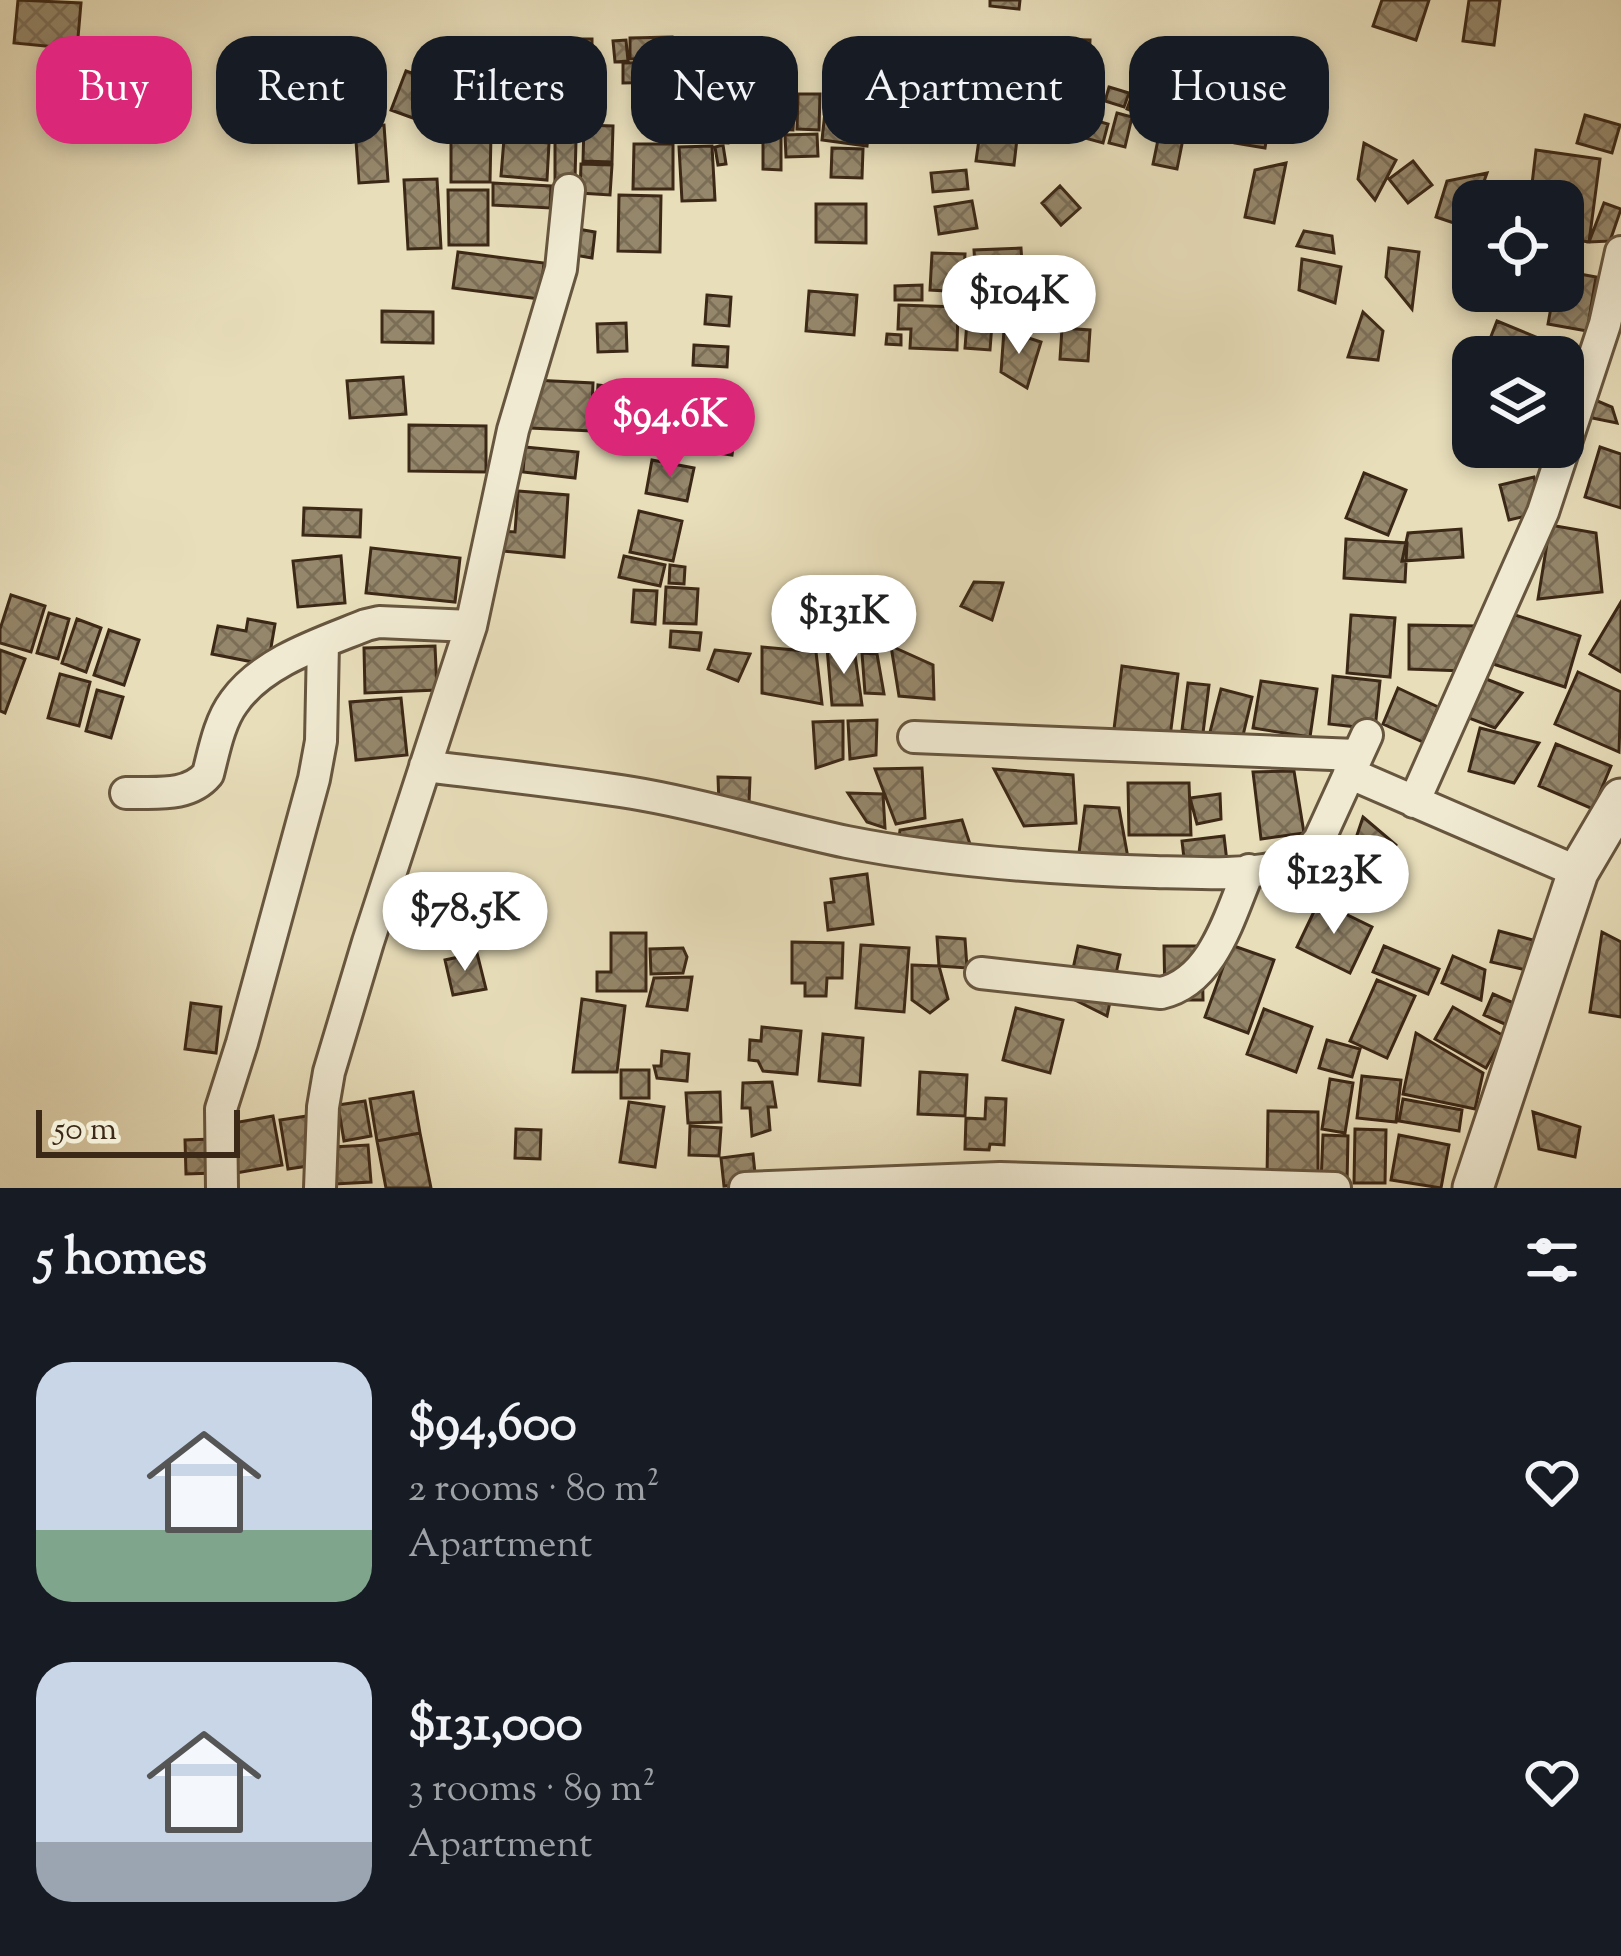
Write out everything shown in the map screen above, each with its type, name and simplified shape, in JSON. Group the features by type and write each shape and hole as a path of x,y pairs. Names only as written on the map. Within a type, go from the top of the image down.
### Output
{"street":[{"path":"320,1188 329,1072 472,626 513,430 561,269 569,190"},
{"path":"1414,802 1543,512 1605,324 1621,252"},
{"path":"126,793 181,790 201,782 232,703 268,670 379,622 472,626"},
{"path":"222,1188 221,1109 314,779 321,741 323,644"},
{"path":"914,737 1358,754 1414,802 1578,872"},
{"path":"425,766 632,793 846,842 947,858 1202,874 1278,868 1296,862 1319,840 1358,754"},
{"path":"1473,1188 1578,872 1621,799"},
{"path":"981,974 1161,993 1178,989 1207,961 1249,870"},
{"path":"745,1188 1000,1178 1335,1188"}],"building":[{"path":"18,0 81,3 78,36 36,36 36,45 14,43"},
{"path":"990,0 1020,0 1019,9 990,6"},
{"path":"1382,0 1429,0 1416,40 1373,26"},
{"path":"1469,0 1500,0 1494,45 1463,41"},
{"path":"626,40 628,61 615,62 613,41"},
{"path":"623,63 631,63 631,83 623,83"},
{"path":"406,71 411,73 411,117 391,110"},
{"path":"1109,87 1129,93 1124,107 1105,101"},
{"path":"798,94 820,94 819,130 798,129"},
{"path":"1117,113 1129,116 1125,147 1109,143"},
{"path":"1585,115 1620,125 1612,153 1577,143"},
{"path":"607,126 613,126 612,162 583,161 583,144 607,144"},
{"path":"817,134 818,156 786,157 785,144 798,144 798,135"},
{"path":"1364,143 1396,160 1375,200 1358,179"},
{"path":"356,144 385,144 388,181 359,183"},
{"path":"451,144 491,144 490,182 451,182"},
{"path":"504,144 549,144 547,180 501,176"},
{"path":"555,144 576,144 575,180 555,180"},
{"path":"634,144 673,144 673,189 633,189"},
{"path":"763,144 781,144 781,170 763,169"},
{"path":"978,144 1016,144 1014,165 976,161"},
{"path":"1157,144 1182,144 1177,169 1153,164"},
{"path":"723,145 726,164 718,165 715,147"},
{"path":"712,146 715,200 682,201 679,147"},
{"path":"832,148 863,149 862,178 831,177"},
{"path":"1536,150 1600,159 1589,242 1584,241 1584,180 1532,180"},
{"path":"1413,161 1432,185 1408,203 1389,179"},
{"path":"1286,163 1274,223 1245,217 1255,170"},
{"path":"581,164 612,165 610,195 580,193"},
{"path":"966,170 968,189 933,192 931,173"},
{"path":"1487,173 1484,180 1452,180"},
{"path":"437,179 441,248 408,249 404,180"},
{"path":"1452,180 1452,222 1436,217 1447,181"},
{"path":"493,183 551,186 550,208 493,205"},
{"path":"1060,186 1080,208 1061,225 1042,203"},
{"path":"448,190 488,190 488,245 449,245"},
{"path":"619,195 661,196 660,252 618,251"},
{"path":"972,201 977,228 939,234 935,207"},
{"path":"1604,203 1621,209 1610,241 1589,242"},
{"path":"816,204 866,204 866,243 816,242"},
{"path":"572,228 595,232 592,258 569,254"},
{"path":"1304,231 1332,236 1334,253 1297,246"},
{"path":"1021,248 1023,278 976,280 974,250"},
{"path":"1389,248 1419,252 1412,309 1386,277"},
{"path":"458,252 544,263 540,299 453,288"},
{"path":"932,253 965,254 963,292 930,290"},
{"path":"1302,259 1341,267 1335,303 1299,290"},
{"path":"1066,271 1063,309 1020,316 1028,278"},
{"path":"1584,275 1596,277 1587,331 1548,324 1550,312 1584,312"},
{"path":"922,285 922,300 895,300 895,286"},
{"path":"809,291 857,295 854,335 806,331"},
{"path":"707,295 731,297 729,326 705,324"},
{"path":"899,305 958,307 957,350 910,348 911,329 898,329"},
{"path":"968,308 993,310 990,350 965,348"},
{"path":"382,311 433,312 433,343 382,342"},
{"path":"1363,312 1383,331 1378,360 1348,357"},
{"path":"1497,321 1533,336 1491,336"},
{"path":"626,323 627,351 598,352 597,324"},
{"path":"1062,328 1090,330 1088,361 1060,359"},
{"path":"1004,330 1041,342 1027,388 1001,372"},
{"path":"887,334 901,335 901,345 886,344"},
{"path":"694,345 728,347 727,367 693,365"},
{"path":"403,377 406,414 350,418 347,381"},
{"path":"533,380 593,383 591,431 531,428"},
{"path":"679,383 709,386 703,446 673,443"},
{"path":"598,385 625,388 624,406 597,403"},
{"path":"632,385 664,385 664,429 632,428"},
{"path":"1595,400 1612,407 1617,423 1587,417"},
{"path":"714,415 737,418 732,455 709,452"},
{"path":"409,425 486,426 486,472 409,471"},
{"path":"525,447 578,452 575,478 523,472"},
{"path":"1600,447 1621,454 1621,508 1585,497"},
{"path":"652,460 694,468 687,501 646,493"},
{"path":"1364,473 1406,490 1388,535 1346,518"},
{"path":"1534,477 1543,512 1509,520 1500,485"},
{"path":"518,491 568,495 564,557 502,551 503,531 515,532"},
{"path":"304,508 361,510 360,537 303,535"},
{"path":"639,511 682,521 673,561 630,552"},
{"path":"1550,525 1596,533 1602,592 1538,599"},
{"path":"1461,529 1463,557 1402,561 1408,533"},
{"path":"1346,539 1407,543 1405,582 1344,578"},
{"path":"371,548 460,558 455,602 366,593"},
{"path":"341,556 345,603 298,607 293,561"},
{"path":"624,556 665,565 660,586 619,577"},
{"path":"670,565 685,567 684,584 669,583"},
{"path":"974,582 1003,583 992,620 961,606"},
{"path":"666,587 698,589 696,624 664,623"},
{"path":"634,590 657,591 655,624 632,622"},
{"path":"11,595 45,606 31,652 0,643"},
{"path":"1621,602 1621,672 1590,654"},
{"path":"49,613 69,619 58,659 37,653"},
{"path":"1509,613 1580,636 1565,687 1493,664"},
{"path":"1351,615 1395,618 1390,677 1347,673"},
{"path":"77,619 101,628 86,672 62,663"},
{"path":"248,619 275,624 268,665 212,654 218,626 246,631"},
{"path":"1409,625 1477,626 1464,671 1409,669"},
{"path":"109,630 139,640 124,685 94,675"},
{"path":"671,631 701,633 699,650 670,647"},
{"path":"435,646 437,690 365,693 364,648"},
{"path":"891,646 933,665 934,699 899,696"},
{"path":"762,647 816,652 822,704 762,693"},
{"path":"827,648 854,648 862,705 832,705"},
{"path":"0,650 25,659 5,713 0,711"},
{"path":"715,650 750,654 738,681 708,669"},
{"path":"862,653 877,654 884,694 865,693"},
{"path":"1122,666 1178,674 1170,737 1114,729"},
{"path":"1578,672 1621,692 1619,752 1555,724"},
{"path":"60,674 90,682 79,726 48,718"},
{"path":"1333,676 1380,681 1375,729 1329,724"},
{"path":"1481,677 1522,693 1495,728 1466,717"},
{"path":"1261,681 1317,689 1310,737 1253,728"},
{"path":"1188,683 1209,685 1203,733 1182,730"},
{"path":"1398,688 1438,707 1423,742 1383,724"},
{"path":"1221,689 1252,697 1241,744 1209,736"},
{"path":"97,690 123,697 111,738 86,731"},
{"path":"401,698 407,755 356,760 350,702"},
{"path":"877,720 876,755 850,759 848,721"},
{"path":"843,721 843,759 816,768 813,722"},
{"path":"1480,728 1539,743 1514,783 1469,771"},
{"path":"1556,744 1611,766 1593,809 1539,786"},
{"path":"922,768 925,818 896,824 875,769"},
{"path":"994,769 1073,775 1076,823 1024,826"},
{"path":"1294,771 1304,833 1261,839 1253,772"},
{"path":"718,777 750,778 749,803 732,808 719,804"},
{"path":"1128,783 1189,783 1191,835 1129,835"},
{"path":"848,793 883,794 885,828 867,822"},
{"path":"1220,794 1221,819 1197,824 1190,798"},
{"path":"1085,806 1119,808 1128,858 1079,853"},
{"path":"1363,817 1396,845 1382,887 1344,874"},
{"path":"962,820 972,850 899,838 900,830"},
{"path":"1224,836 1227,862 1185,867 1182,841"},
{"path":"867,874 873,924 828,930 825,903 834,902 831,879"},
{"path":"1319,901 1372,927 1350,973 1297,947"},
{"path":"1499,931 1533,940 1526,970 1491,962"},
{"path":"1602,932 1621,942 1621,1017 1590,1012"},
{"path":"611,933 646,933 646,991 597,991 597,972 611,972"},
{"path":"937,937 965,939 967,968 939,966"},
{"path":"792,942 843,943 842,978 827,978 826,996 805,996 805,983 792,983"},
{"path":"861,945 909,948 904,1012 856,1008"},
{"path":"1231,945 1274,960 1248,1033 1205,1017"},
{"path":"1078,946 1120,955 1107,1016 1067,996"},
{"path":"1164,946 1202,946 1203,1000 1165,1000"},
{"path":"1384,946 1439,969 1428,994 1373,972"},
{"path":"683,948 687,957 683,973 651,974 650,949"},
{"path":"477,953 486,989 453,995 445,960"},
{"path":"1453,956 1485,970 1481,1000 1442,983"},
{"path":"912,965 939,966 948,999 930,1013 912,1000"},
{"path":"692,977 687,1010 647,1006 654,978"},
{"path":"1377,980 1415,996 1387,1058 1350,1041"},
{"path":"1493,994 1516,1004 1507,1025 1484,1015"},
{"path":"582,999 625,1006 617,1072 573,1072"},
{"path":"191,1003 221,1007 216,1053 185,1049"},
{"path":"1453,1007 1504,1036 1486,1068 1435,1039"},
{"path":"1016,1008 1063,1020 1050,1073 1003,1060"},
{"path":"1264,1009 1312,1027 1296,1072 1247,1054"},
{"path":"762,1027 801,1031 797,1074 763,1071 758,1061 749,1060 750,1040 761,1041"},
{"path":"1416,1033 1483,1073 1475,1109 1403,1094"},
{"path":"823,1034 863,1038 860,1085 819,1081"},
{"path":"1327,1040 1360,1049 1352,1077 1319,1068"},
{"path":"662,1051 689,1054 687,1081 657,1078 654,1066 661,1066"},
{"path":"621,1070 649,1070 649,1098 621,1098"},
{"path":"920,1072 967,1075 965,1116 918,1114"},
{"path":"1362,1076 1401,1080 1396,1122 1357,1118"},
{"path":"1330,1079 1353,1083 1345,1133 1322,1129"},
{"path":"772,1082 776,1107 768,1107 770,1130 752,1136 750,1108 742,1108 743,1083"},
{"path":"413,1092 420,1133 377,1141 370,1099"},
{"path":"720,1092 721,1122 688,1123 686,1093"},
{"path":"986,1098 1006,1099 1004,1145 965,1149 966,1118 985,1119"},
{"path":"1403,1099 1462,1110 1459,1131 1399,1121"},
{"path":"365,1101 371,1136 344,1141 338,1105"},
{"path":"629,1102 664,1107 655,1167 620,1162"},
{"path":"1268,1111 1318,1112 1318,1180 1267,1179"},
{"path":"1533,1112 1580,1127 1575,1157 1539,1149"},
{"path":"273,1116 282,1165 236,1173 228,1124"},
{"path":"307,1116 315,1165 288,1169 280,1120"},
{"path":"690,1126 721,1128 719,1156 689,1155"},
{"path":"516,1129 541,1130 540,1159 515,1158"},
{"path":"1355,1129 1386,1130 1385,1183 1354,1183"},
{"path":"420,1133 431,1188 386,1188 377,1141"},
{"path":"1323,1135 1348,1136 1347,1184 1321,1183"},
{"path":"1399,1135 1449,1145 1441,1188 1391,1180"},
{"path":"213,1139 215,1173 186,1174 185,1140"},
{"path":"368,1145 371,1182 335,1184 333,1147"},
{"path":"753,1154 756,1183 724,1186 721,1158"}]}
